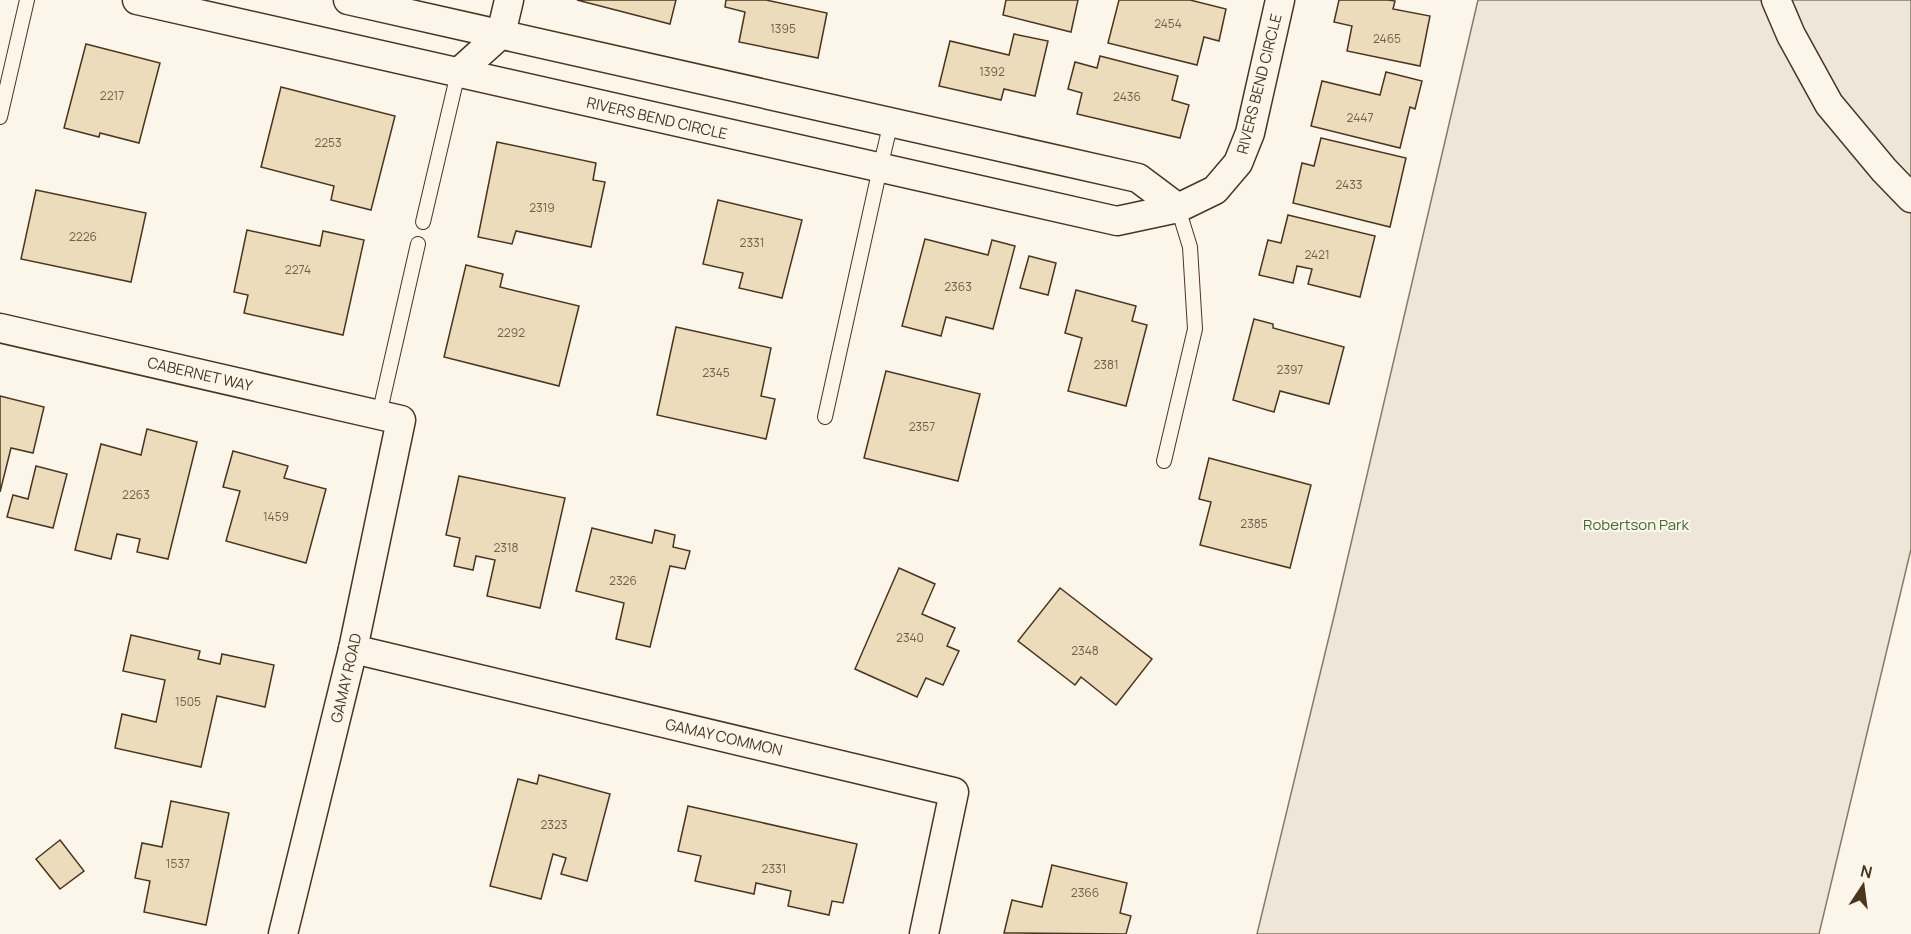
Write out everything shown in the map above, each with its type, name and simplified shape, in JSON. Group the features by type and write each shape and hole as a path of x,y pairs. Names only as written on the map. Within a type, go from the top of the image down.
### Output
{"street":[{"name":"RIVERS BEND CIRCLE","path":"137,0 1117,221 1178,208 1215,190 1238,163 1250,133 1280,0"},
{"path":"348,0 1138,178 1178,208"},
{"path":"458,73 501,34 509,0"},
{"path":"1776,0 1791,36 1829,104 1884,170 1911,198"},
{"name":"CABERNET WAY","path":"0,328 390,417"},
{"name":"GAMAY ROAD","path":"283,934 353,649 390,417"},
{"name":"GAMAY COMMON","path":"353,649 954,792 924,934"}],"lane":[{"path":"0,117 27,0"},
{"path":"423,222 458,73"},
{"path":"825,417 891,122"},
{"path":"1164,461 1195,329 1190,247 1178,208"},
{"path":"390,417 418,244"}],"green space":[{"name":"Robertson Park","path":"1478,0 1911,0 1911,549 1819,934 1257,934"}],"building":[{"path":"577,0 676,0 670,24"},
{"path":"726,0 766,0 827,13 818,58 739,42 745,12 725,7"},
{"path":"1006,0 1078,0 1071,32 1003,15"},
{"path":"1119,0 1190,0 1226,9 1219,41 1204,37 1197,65 1108,43"},
{"path":"1339,0 1395,1 1393,9 1430,16 1420,66 1347,51 1352,26 1334,22"},
{"path":"1014,34 1048,41 1035,96 1004,89 1001,100 939,86 950,41 1009,55"},
{"path":"86,44 160,63 139,143 100,133 99,137 64,128"},
{"path":"1100,56 1178,76 1172,100 1189,105 1180,138 1077,114 1082,93 1068,89 1075,62 1097,68"},
{"path":"1386,72 1422,81 1415,109 1410,107 1400,148 1311,126 1322,81 1380,95"},
{"path":"281,87 395,116 371,210 331,200 334,186 261,167"},
{"path":"1321,138 1406,158 1390,227 1293,203 1302,163 1314,166"},
{"path":"497,142 596,163 593,180 605,182 591,247 516,231 512,244 478,237"},
{"path":"36,190 146,213 131,282 21,259"},
{"path":"718,200 802,220 782,298 739,288 743,273 703,264"},
{"path":"1288,215 1375,236 1360,297 1308,284 1312,269 1297,266 1293,283 1259,275 1268,240 1281,243"},
{"path":"247,230 320,246 323,231 364,240 343,335 244,313 248,295 234,292"},
{"path":"925,239 988,255 992,240 1015,246 993,329 946,317 941,336 902,326"},
{"path":"1029,256 1056,263 1048,295 1020,288"},
{"path":"466,265 503,274 500,287 579,306 559,386 444,357"},
{"path":"1076,290 1136,306 1132,321 1147,325 1126,406 1068,391 1082,338 1065,333"},
{"path":"1254,319 1273,324 1273,328 1344,347 1329,404 1280,391 1274,412 1233,400"},
{"path":"676,327 771,348 761,396 775,399 766,439 657,415"},
{"path":"886,371 980,394 958,481 864,458"},
{"path":"0,396 44,407 33,453 11,448 0,492"},
{"path":"147,429 197,442 168,559 137,552 140,539 117,534 111,559 75,550 101,444 141,455"},
{"path":"233,451 288,466 284,478 326,489 306,563 226,541 240,491 223,487"},
{"path":"1209,458 1311,485 1290,568 1200,545 1211,502 1199,499"},
{"path":"36,466 67,474 53,528 7,517 13,495 28,499"},
{"path":"459,476 565,498 540,608 487,596 495,560 476,556 473,570 454,566 460,538 446,535"},
{"path":"592,528 652,543 655,530 675,535 673,547 690,551 685,569 670,566 650,647 616,639 624,603 576,591"},
{"path":"899,568 935,584 922,614 955,628 947,646 959,651 943,685 926,678 917,697 855,669"},
{"path":"1060,588 1152,659 1116,705 1081,677 1075,685 1018,641"},
{"path":"131,635 200,651 198,659 220,664 222,654 274,665 265,707 217,696 201,767 115,748 122,714 156,722 165,680 123,671"},
{"path":"539,775 610,794 587,881 561,874 566,858 553,854 541,899 490,886 518,779 537,784"},
{"path":"171,801 229,813 206,925 144,912 150,881 135,878 142,843 162,847"},
{"path":"688,806 857,844 843,903 832,901 829,915 788,906 791,891 756,883 754,894 695,881 701,856 678,851"},
{"path":"60,840 84,871 60,889 36,859"},
{"path":"1052,865 1127,883 1120,913 1131,916 1126,934 1004,933 1012,900 1042,907"}]}
